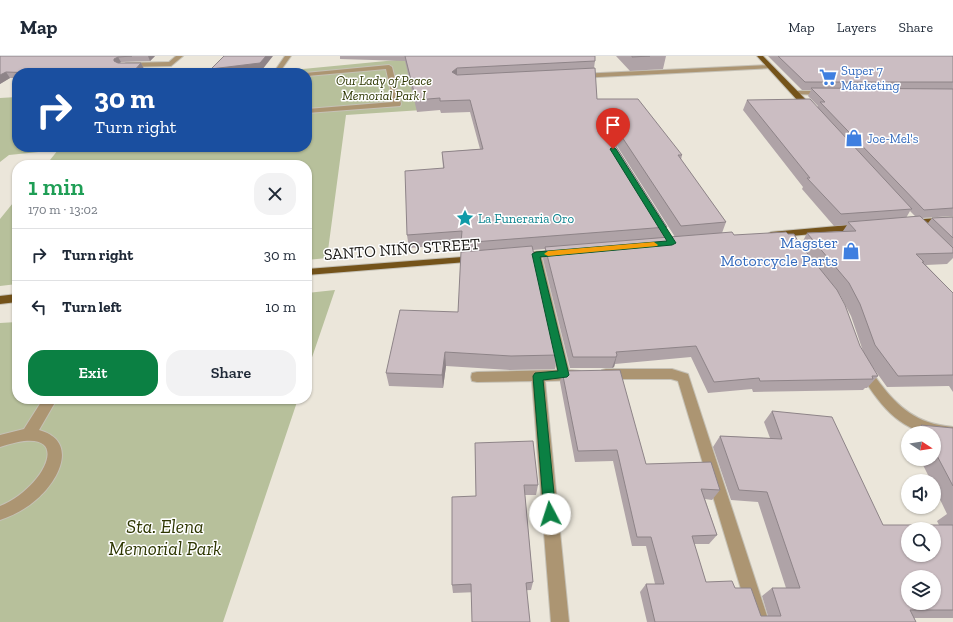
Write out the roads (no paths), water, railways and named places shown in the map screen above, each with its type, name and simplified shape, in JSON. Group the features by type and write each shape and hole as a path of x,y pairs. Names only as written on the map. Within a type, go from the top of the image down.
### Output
{"main road":[{"path":"760,56 817,117"},
{"path":"898,224 911,220 953,220"},
{"path":"764,235 866,227"},
{"path":"504,257 566,252"},
{"name":"SANTO NIÑO STREET","path":"312,272 489,258"},
{"path":"0,300 12,299"}],"street":[{"path":"121,66 171,64 180,56"},
{"path":"280,68 288,56"},
{"path":"312,74 389,67 397,104 312,111"},
{"path":"574,77 770,67"},
{"path":"796,93 836,93"},
{"path":"911,220 925,234"},
{"path":"787,233 794,246"},
{"path":"536,254 564,375"},
{"path":"858,357 868,377 879,391 902,414 920,425 953,433"},
{"path":"477,377 672,374 683,378 760,622"},
{"path":"538,376 560,622"},
{"path":"28,434 47,404"},
{"path":"0,441 13,436 28,434 41,436 50,442 55,450 54,462 47,476 37,490 21,502 0,513"}],"place":[{"name":"Super 7 Marketing","path":"828,77"},
{"name":"Joe-Mel's","path":"854,138"},
{"name":"La Funeraria Oro","path":"465,218"},
{"name":"Magster Motorcycle Parts","path":"851,251"}],"park label":[{"name":"Our Lady of Peace Memorial Park I","path":"384,88"},
{"name":"Sta. Elena Memorial Park","path":"165,537"}]}
